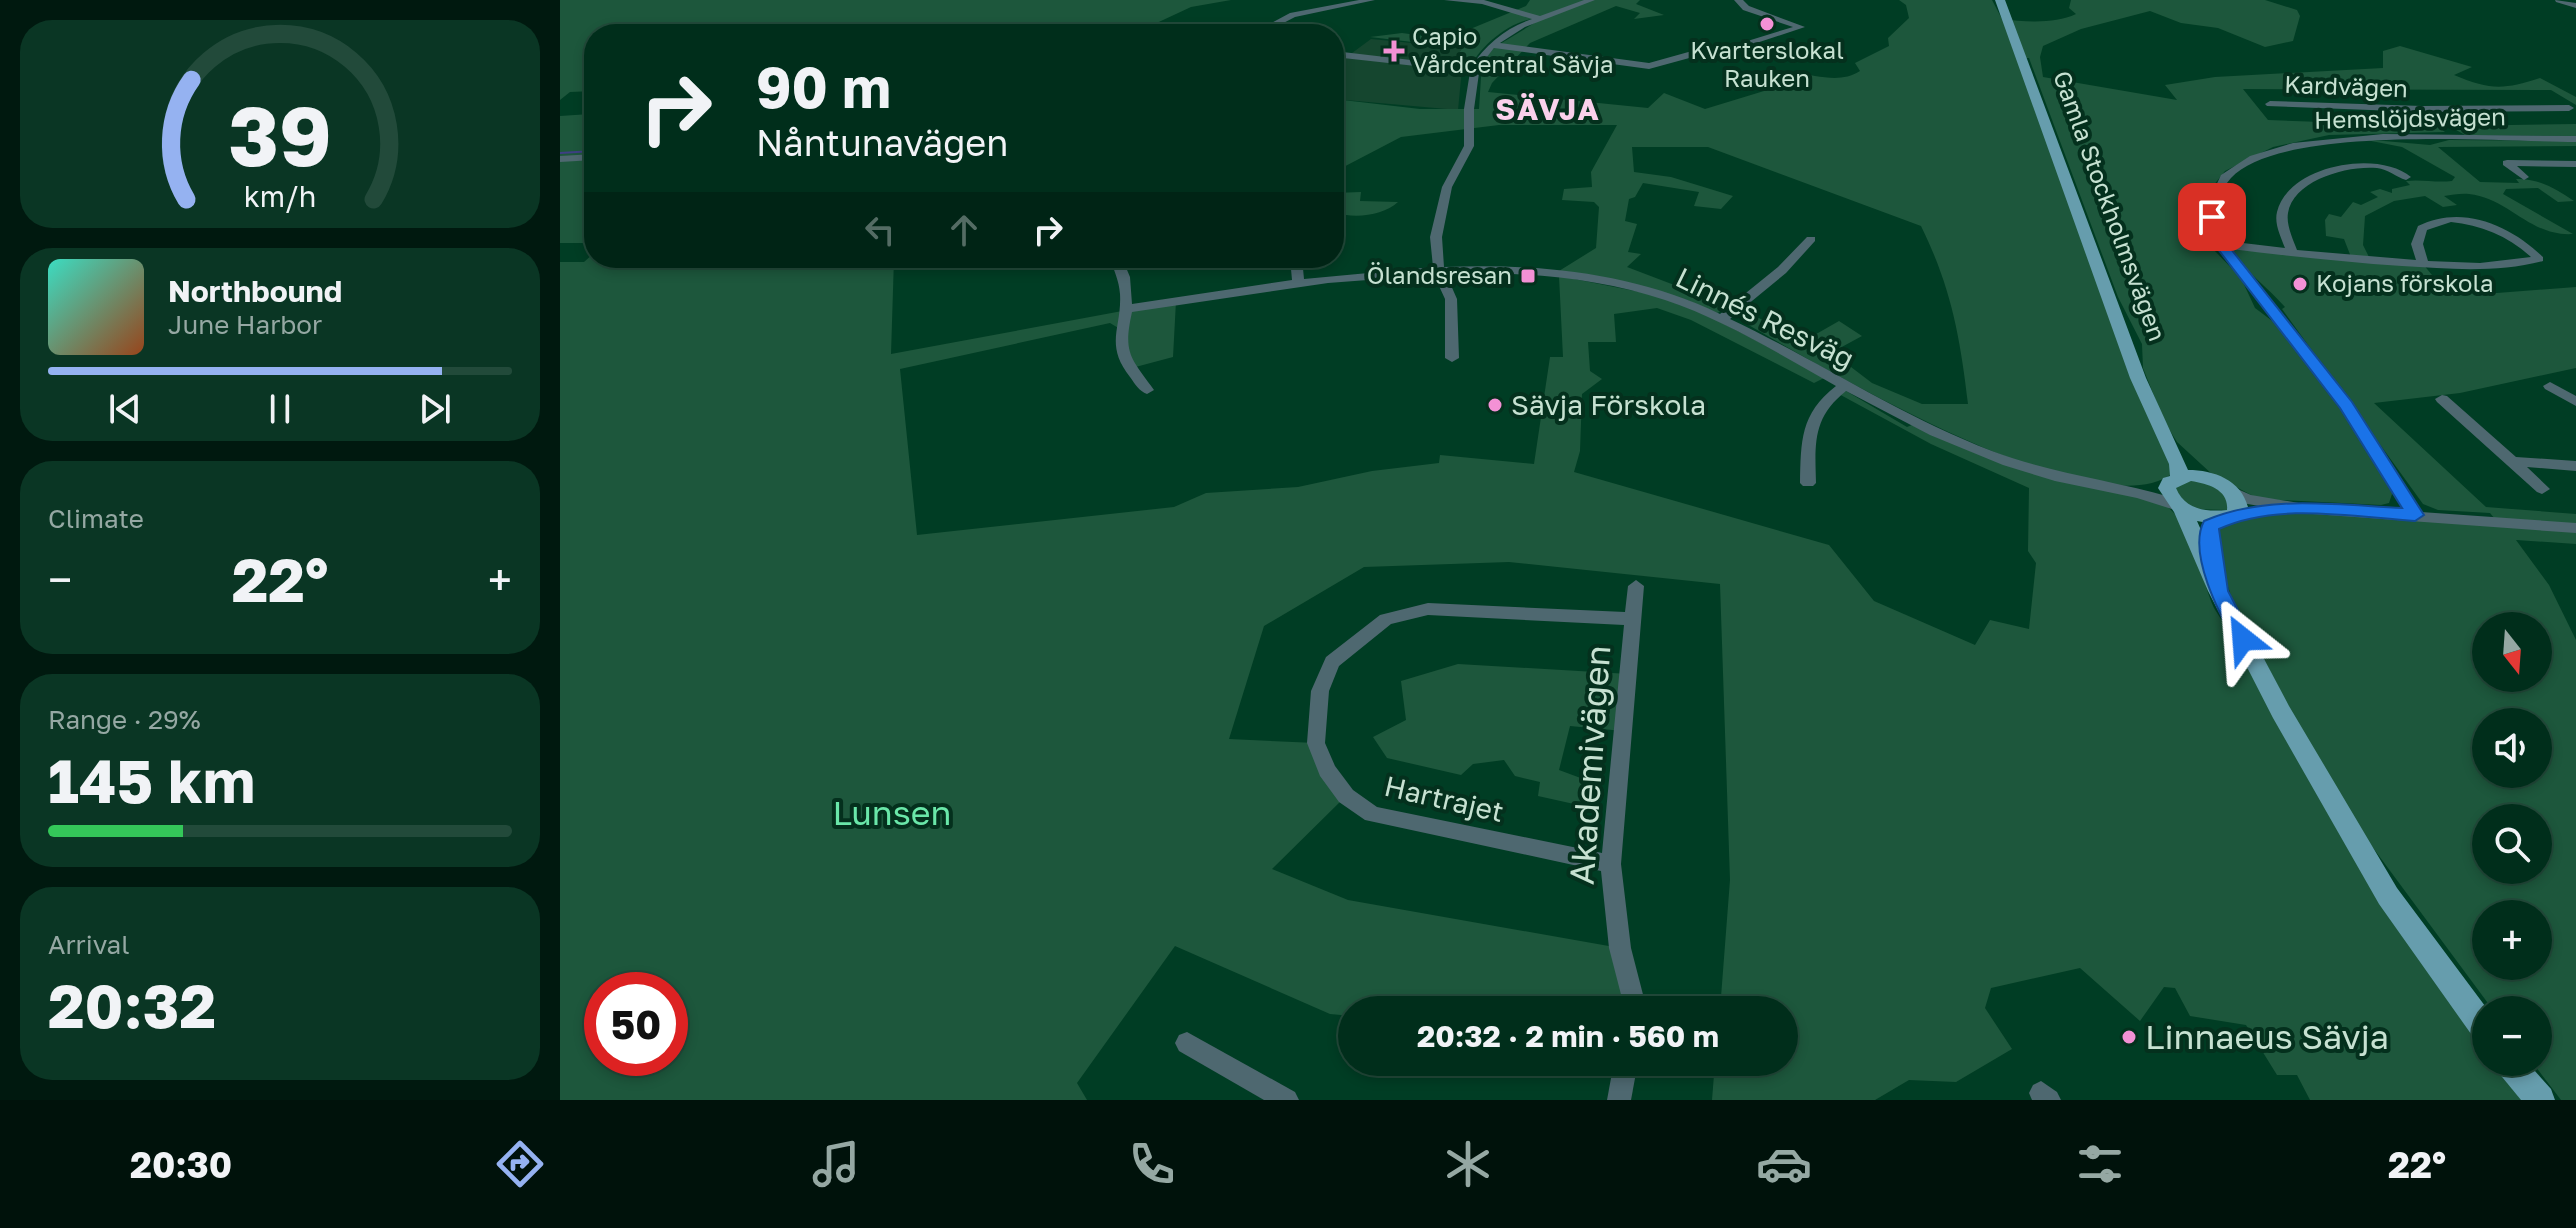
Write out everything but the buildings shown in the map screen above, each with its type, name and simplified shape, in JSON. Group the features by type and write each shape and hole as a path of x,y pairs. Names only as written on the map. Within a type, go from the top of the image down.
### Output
{"main road":[{"name":"Gamla Stockholmsvägen","path":"2000,0 2138,378 2178,464 2168,495 2180,507"},
{"name":"Gamla Stockholmsvägen","path":"2162,432 2187,459 2226,488"},
{"path":"2174,479 2202,477 2226,488 2238,507 2211,525 2208,534 2218,591"},
{"path":"2180,507 2203,517 2228,516"},
{"path":"2180,507 2218,591 2281,712 2388,896 2472,1012"},
{"path":"2520,1076 2540,1100"}],"street":[{"path":"1275,24 1293,15 1371,0"},
{"path":"1448,0 1482,2 1538,18"},
{"path":"1452,358 1451,299 1439,272 1436,237 1447,187 1464,161 1469,146 1475,70 1492,45 1538,18 1591,0"},
{"path":"1492,45 1649,66 1692,54 1729,49 1801,27 1746,8 1738,0"},
{"path":"2559,0 2576,6"},
{"path":"1344,55 1431,68 1475,70"},
{"name":"Kardvägen","path":"2270,104 2422,109 2569,108"},
{"name":"Kardvägen","path":"2422,109 2458,138"},
{"name":"Hemslöjdsvägen","path":"2415,515 2347,406 2221,244 2212,217 2219,186 2239,166 2268,153 2333,139 2576,139"},
{"path":"560,159 584,158"},
{"path":"2524,177 2507,163 2576,164"},
{"path":"2292,251 2282,213 2286,202 2300,187 2338,171 2372,165 2406,177"},
{"path":"2221,244 2423,263 2501,265 2539,259 2478,221 2455,217 2422,228 2417,244 2423,263"},
{"path":"1721,320 1782,270 1811,239"},
{"path":"1120,268 1125,278 1121,350 1128,369 1147,390"},
{"path":"1297,268 1298,283"},
{"name":"Linnés Resväg","path":"1125,309 1372,274 1543,273 1593,279 1667,297 1721,320 1974,450 2062,478 2127,490 2180,507"},
{"path":"1808,483 1808,432 1813,416 1845,385"},
{"path":"2550,386 2576,402"},
{"path":"2442,399 2542,489"},
{"path":"2512,461 2576,466"},
{"name":"Linnés Resväg","path":"2127,490 2174,479"},
{"path":"2226,488 2247,499 2299,508 2576,529"},
{"path":"2228,516 2299,508"},
{"name":"Akademivägen","path":"1632,996 1620,948 1611,864 1636,586"},
{"name":"Hartrajet","path":"1611,864 1372,814 1346,796 1327,770 1316,743 1320,691 1332,662 1386,619 1428,609 1634,619"},
{"path":"1187,1043 1287,1100"},
{"path":"1619,1100 1623,1076"}],"shaded area":[{"path":"1371,39 1464,48 1458,110 1344,100 1344,55 1348,56"}],"green space":[{"path":"560,0 1231,0 1191,7 1154,24 584,24 584,91 570,92 560,100"},
{"path":"1530,0 1640,0 1636,4 1664,15 1634,19 1640,13 1616,6 1530,43 1492,83 1488,92 1648,108 1664,93 1705,109 1764,91 1763,81 1783,74 1836,78 1860,71 1855,63 1889,46 1888,38 1909,18 1906,5 1899,0 1992,0 2002,19 2040,21 2076,14 2069,8 2071,0 2265,0 2297,10 2300,16 2293,41 2265,47 2218,28 2181,23 2150,11 2081,29 2043,46 2040,57 2043,77 2177,100 2165,85 2215,77 2383,68 2383,51 2400,46 2472,67 2454,75 2487,86 2516,85 2540,78 2576,97 2576,105 2551,90 2243,89 2268,120 2437,126 2445,132 2329,135 2273,147 2225,171 2209,191 2205,218 2213,249 2241,278 2255,308 2279,326 2335,399 2393,491 2389,503 2381,505 2259,499 2213,475 2177,442 2164,421 2143,368 2142,344 2118,297 2029,58 2018,58 2172,460 2172,474 2134,486 2082,480 2021,462 1956,436 1831,372 1743,322 1739,316 1745,311 1804,341 1839,321 1862,336 1827,355 1844,368 1851,367 1872,383 1922,404 1968,404 1953,312 1940,270 1921,226 1708,147 1632,147 1634,172 1671,177 1733,196 1721,209 1694,206 1699,192 1643,183 1635,197 1629,199 1625,221 1637,224 1628,252 1641,254 1627,267 1732,307 1717,313 1687,300 1559,271 1596,248 1599,207 1594,202 1562,200 1564,189 1592,187 1591,172 1617,125 1499,125 1401,137 1344,167 1344,100 1420,109 1479,109 1482,62 1495,47 1541,19 1521,22 1499,34 1481,51 1470,69 1445,69 1463,48 1370,37 1402,33 1446,39 1526,6"},
{"path":"584,114 584,243 560,243 560,116"},
{"path":"2576,124 2576,136 2465,135 2449,126"},
{"path":"2361,139 2430,145 2449,140 2576,141 2576,146 2438,147 2480,182 2519,183 2516,179 2532,180 2574,201 2558,202 2538,188 2506,189 2503,194 2573,234 2544,230 2496,202 2463,194 2444,196 2457,205 2443,207 2425,196 2394,201 2365,216 2363,245 2370,259 2423,264 2445,291 2497,293 2576,287 2576,368 2460,393 2374,403 2486,507 2576,514 2576,544 2516,540 2549,585 2576,640 2576,1100 2561,1100 2543,1076 2552,1076 2552,996 2483,996 2368,841 2304,736 2231,596 2213,538 2215,528 2222,524 2290,513 2359,513 2499,524 2490,513 2438,510 2423,504 2282,309 2285,307 2231,252 2235,248 2351,257 2344,239 2326,236 2325,220 2329,214 2341,217 2353,202 2361,205 2378,197 2370,192 2380,189 2392,193 2392,189 2410,185 2406,181 2452,181 2455,177 2402,147"},
{"path":"1361,192 1360,201 1398,202 1368,215 1350,215 1344,214 1344,193"},
{"name":"Lunsen","path":"560,262 584,262 584,268 894,268 891,354 1176,301 1173,357 1128,369 1120,329 1110,323 900,369 917,535 1174,507 1206,493 1298,487 1372,471 1439,463 1440,455 1534,464 1550,357 1563,357 1559,276 1655,295 1703,313 1826,377 1814,383 1691,320 1657,308 1614,314 1616,342 1588,342 1590,371 1602,379 1582,394 1580,451 1574,472 1829,545 1874,601 1975,645 1990,620 2029,629 2036,563 2028,551 2029,488 1931,444 1837,393 1846,391 1907,427 1912,425 1973,452 2160,501 2173,512 2189,536 2214,608 2472,1022 2472,1076 2511,1076 2529,1100 2310,1100 2297,1075 2277,1075 2246,1025 2190,1016 2175,988 2164,987 2140,1021 2080,968 1991,988 1985,1008 2012,1049 1956,1082 1909,1080 1875,1100 1712,1100 1714,1076 1798,1076 1798,996 1721,996 1730,880 1720,584 1509,562 1364,567 1264,626 1229,739 1316,743 1346,796 1272,869 1348,900 1620,948 1632,996 1338,996 1338,1015 1330,1014 1175,946 1077,1083 1087,1100 560,1100"},
{"path":"2186,480 2201,481 2227,494 2228,510 2190,509 2174,488"},
{"path":"1458,664 1629,674 1623,731 1570,726 1559,770 1586,780 1583,806 1538,796 1540,782 1515,776 1504,760 1473,764 1461,775 1387,758 1373,737 1406,720 1401,681"}],"waterway":[{"path":"560,153 584,152"}],"place":[{"name":"Kvarterslokal Rauken","path":"1767,24"},
{"name":"Capio Vårdcentral Sävja","path":"1394,51"},
{"name":"Ölandsresan","path":"1528,276"},
{"name":"Kojans förskola","path":"2300,284"},
{"name":"Sävja Förskola","path":"1495,405"},
{"name":"Linnaeus Sävja","path":"2129,1037"}],"district":[{"name":"SÄVJA","path":"1548,110"}],"route":[{"path":"2212,217 2221,244 2347,406 2415,515 2299,508 2233,515 2211,525 2208,534 2218,591 2243,639"}]}
